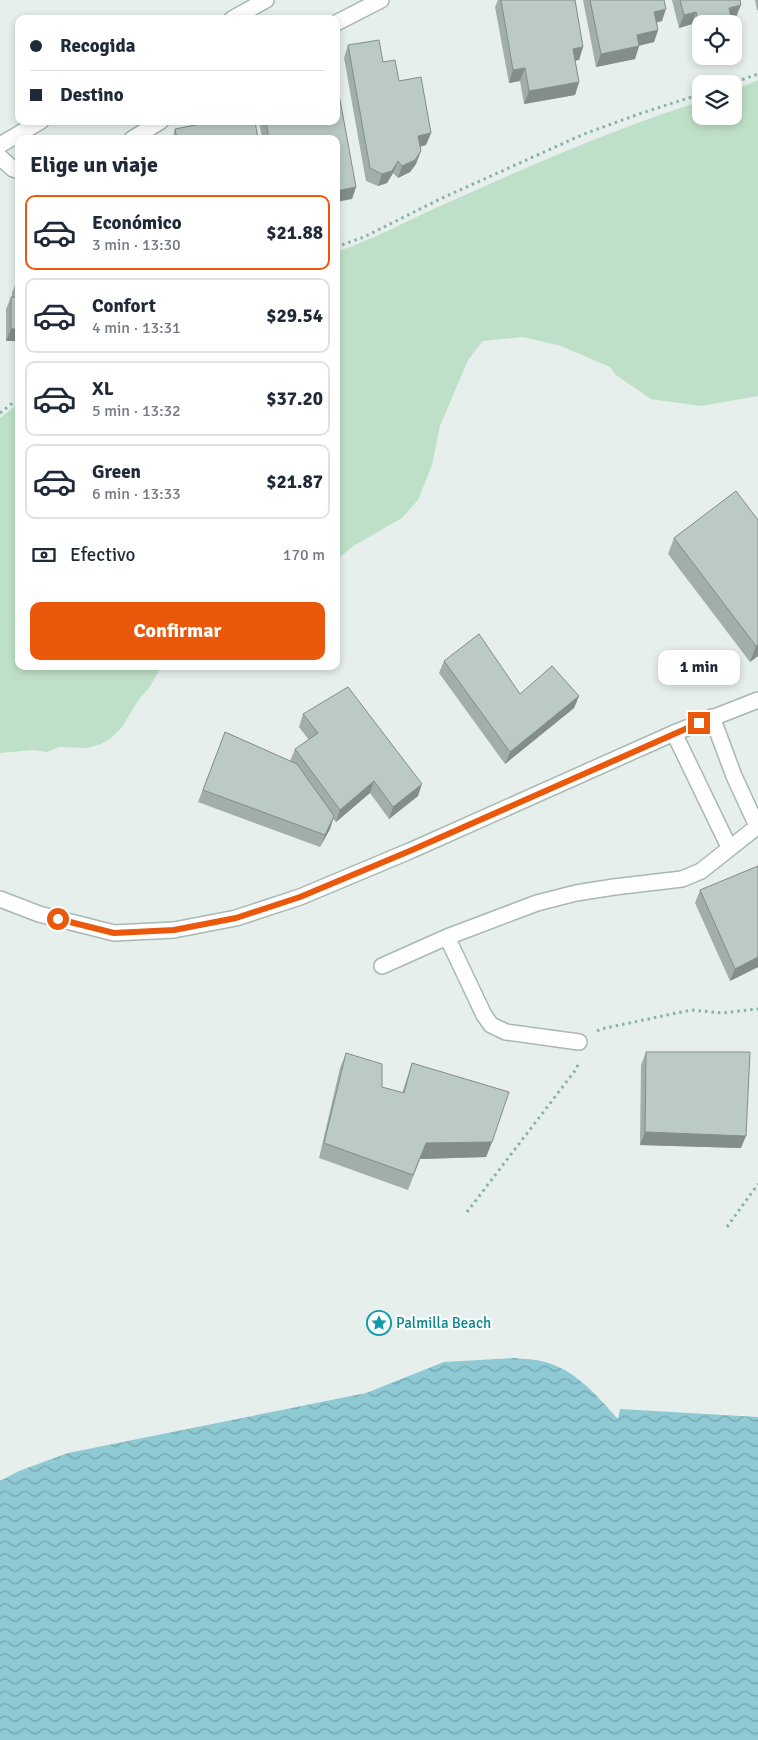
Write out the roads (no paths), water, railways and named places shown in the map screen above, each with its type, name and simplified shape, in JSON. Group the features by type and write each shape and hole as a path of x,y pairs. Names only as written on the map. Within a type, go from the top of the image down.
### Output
{"street":[{"path":"239,15 266,0"},
{"path":"340,21 381,0"},
{"path":"17,135 34,125"},
{"path":"138,135 155,125"},
{"path":"0,145 15,136"},
{"path":"0,157 15,170"},
{"path":"0,899 39,914 114,933 174,930 236,918 300,897 412,850 674,733 758,700"},
{"path":"382,966 447,937 536,903 595,890 682,879 701,871 758,826 734,776 712,718"},
{"path":"674,733 729,848"},
{"path":"447,937 484,1015 491,1025 506,1032 579,1042"}],"water":[{"path":"514,1358 541,1361 567,1371 602,1401 618,1419 620,1409 758,1417 758,1740 0,1740 0,1481 19,1471 68,1453 366,1393 444,1362"}],"place":[{"name":"Palmilla Beach","path":"379,1323"}]}
